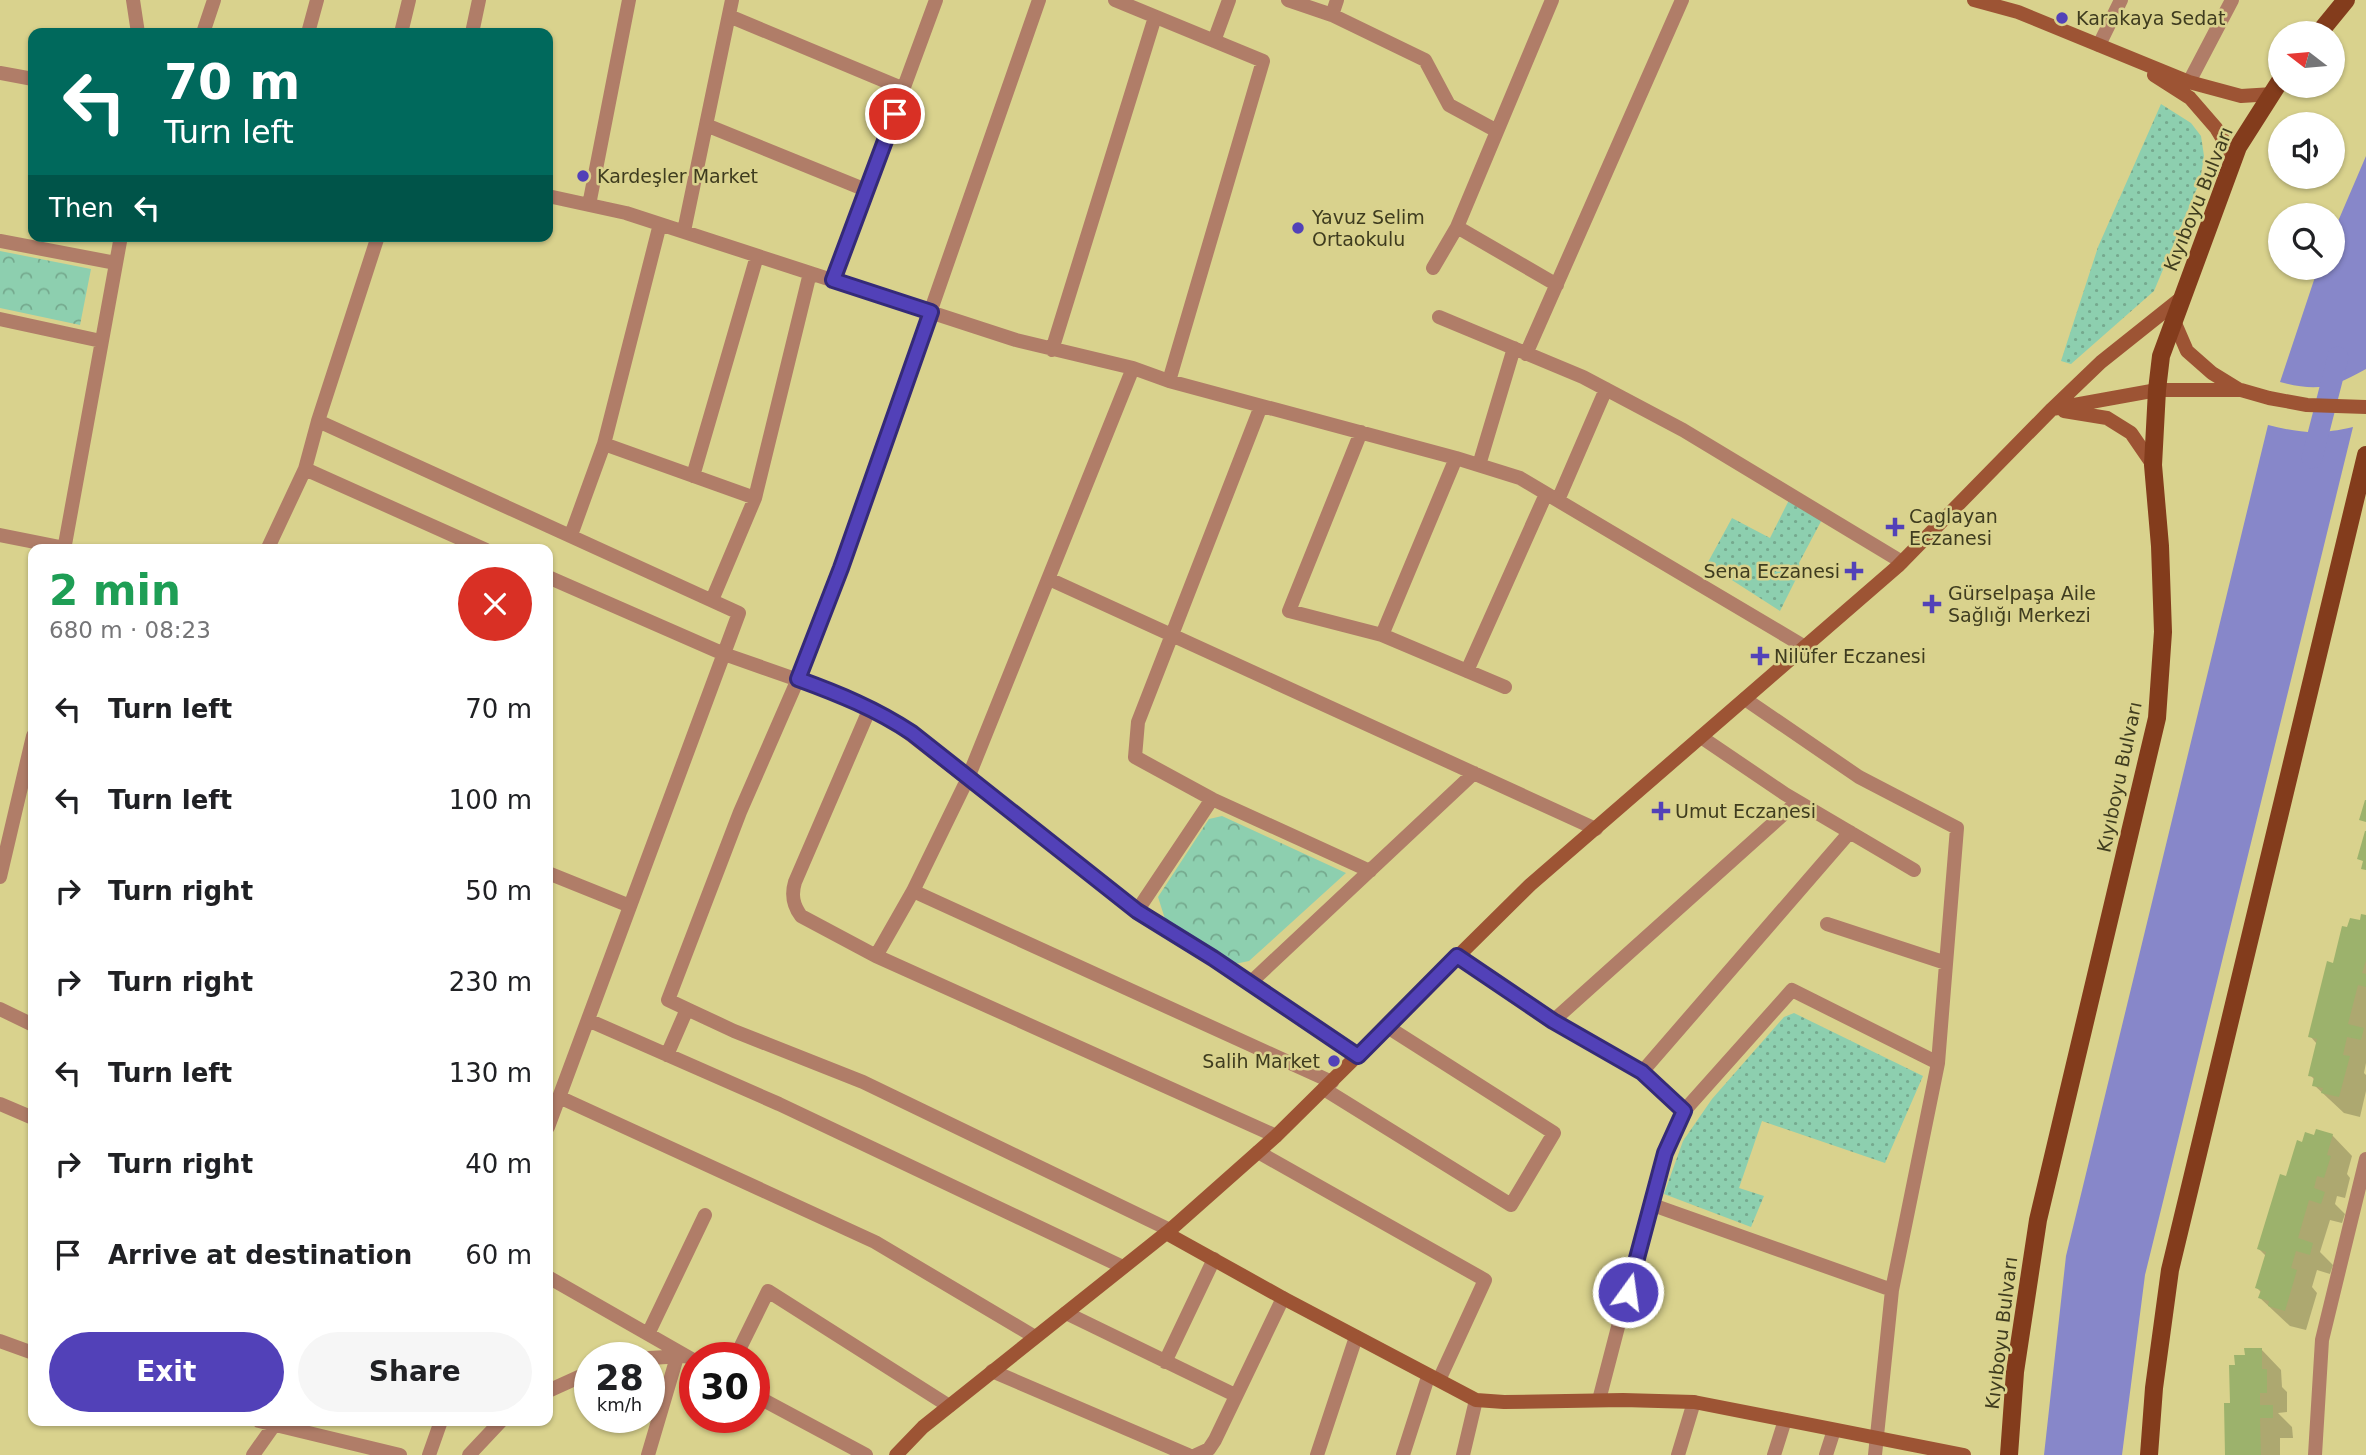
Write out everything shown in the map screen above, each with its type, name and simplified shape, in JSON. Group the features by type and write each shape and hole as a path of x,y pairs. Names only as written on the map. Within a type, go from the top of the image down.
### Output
{"main road":[{"path":"1974,0 2018,12 2189,82 2241,96 2268,90"},
{"path":"2329,21 2346,0"},
{"path":"2120,54 2190,98 2216,128 2234,158"},
{"name":"Kıyıboyu Bulvarı","path":"2009,1455 2015,1372 2038,1220 2157,718 2163,632 2160,546 2153,465 2161,356 2238,148 2270,98"},
{"path":"896,1455 923,1427 1168,1231 1276,1136 1530,885 1902,562 2101,362 2180,299"},
{"path":"2174,321 2187,351 2212,373 2241,390 2307,405 2364,407"},
{"path":"2052,409 2157,390 2241,390"},
{"path":"2052,409 2107,418 2132,433 2153,465"},
{"path":"2149,1455 2154,1388 2170,1270 2366,455"},
{"path":"1168,1231 1283,1298 1476,1400 1694,1402 1964,1455"}],"street":[{"path":"133,0 137,28"},
{"path":"205,28 214,0"},
{"path":"309,28 317,0"},
{"path":"402,28 408,0"},
{"path":"473,28 479,0"},
{"path":"589,205 629,0"},
{"path":"684,231 732,0"},
{"path":"833,280 936,0"},
{"path":"1039,0 841,568 798,679 740,811 668,1000 734,1031 863,1082 1168,1231"},
{"path":"1115,0 1264,61 1169,381"},
{"path":"1214,41 1228,0"},
{"path":"1288,0 1332,15 1424,60 1449,106 1497,131"},
{"path":"1332,15 1338,0"},
{"path":"1433,268 1457,227 1552,0"},
{"path":"1479,465 1520,351 1557,285 1682,0"},
{"path":"2099,45 2121,0"},
{"path":"2189,82 2232,0"},
{"path":"729,16 904,89"},
{"path":"1052,350 1155,17"},
{"path":"0,73 28,78"},
{"path":"706,125 866,190"},
{"path":"553,197 660,223 1052,350 1133,368 1169,381 1456,458 1520,478 1805,647"},
{"path":"571,535 604,444 660,223"},
{"path":"1457,227 1557,285"},
{"path":"0,241 116,263"},
{"path":"65,544 120,242"},
{"path":"270,544 305,469 375,242"},
{"path":"693,476 757,256"},
{"path":"712,600 755,498 810,273"},
{"path":"1439,317 1606,389 1683,430 1902,562"},
{"path":"0,319 101,341"},
{"path":"876,956 913,891 968,778 1133,368"},
{"path":"1467,671 1606,389"},
{"path":"1261,406 1138,722 1135,757 1212,799 1370,871"},
{"path":"318,421 739,613 553,1113"},
{"path":"1361,432 1289,611 1382,635 1505,687"},
{"path":"604,444 755,498"},
{"path":"1382,635 1456,458"},
{"path":"305,469 473,544"},
{"path":"0,535 41,544"},
{"path":"553,579 723,654 798,679 870,708 912,733 1137,911 1358,1056"},
{"path":"1049,579 1596,829"},
{"path":"1745,699 1858,777 1957,828 1938,1063 1892,1290 1875,1455"},
{"path":"870,708 795,882 793,895 797,910 802,916 876,956 1276,1136"},
{"path":"1701,737 1797,802 1914,870"},
{"path":"0,877 28,757"},
{"path":"1250,983 1474,773"},
{"path":"1137,911 1212,799"},
{"path":"1553,1021 1797,802"},
{"path":"1642,1072 1850,832"},
{"path":"553,875 630,906"},
{"path":"913,891 1328,1086 1511,1205 1554,1133 1386,1026"},
{"path":"1828,924 1946,963"},
{"path":"1457,956 1553,1021 1642,1072 1684,1111"},
{"path":"1599,1400 1665,1153 1684,1111 1792,990 1938,1063"},
{"path":"0,1009 28,1023"},
{"path":"667,1055 687,1010"},
{"path":"588,1020 779,1104 1123,1267"},
{"path":"559,1097 875,1242 1035,1337"},
{"path":"0,1104 28,1116"},
{"path":"1258,1152 1485,1279 1434,1378 1403,1455"},
{"path":"2315,1455 2322,1340 2366,1159"},
{"path":"1650,1204 1892,1290"},
{"path":"648,1334 705,1215"},
{"path":"1165,1362 1213,1259"},
{"path":"553,1280 679,1354"},
{"path":"743,1342 768,1291 949,1406"},
{"path":"1196,1455 1209,1449 1283,1298"},
{"path":"1066,1312 1236,1395"},
{"path":"1317,1455 1356,1337"},
{"path":"0,1341 28,1351"},
{"path":"992,1371 1168,1451 1188,1455"},
{"path":"648,1455 679,1376"},
{"path":"553,1389 574,1379"},
{"path":"1464,1455 1476,1400"},
{"path":"1678,1455 1694,1402"},
{"path":"770,1404 866,1455"},
{"path":"1774,1455 1785,1420"},
{"path":"253,1455 274,1426"},
{"path":"288,1426 400,1455"},
{"path":"429,1455 439,1426"},
{"path":"469,1455 496,1426"},
{"path":"1826,1455 1834,1430"}],"green space":[{"path":"2161,104 2191,123 2201,136 2204,156 2200,181 2154,291 2071,364 2061,361 2098,247"},
{"path":"0,251 91,269 80,325 0,308"},
{"path":"1792,494 1827,510 1799,563 1800,571 1780,611 1707,564 1732,518 1770,538"},
{"path":"1222,816 1346,873 1249,961 1230,965 1165,919 1158,897 1209,819"},
{"path":"1794,1013 1923,1076 1885,1163 1762,1121 1739,1188 1764,1196 1751,1227 1664,1194 1683,1141 1712,1099 1784,1017"}],"water":[{"path":"2366,156 2366,369 2325,386 2305,387 2280,382 2314,280 2345,280 2345,205"},
{"path":"2268,425 2310,432 2353,427 2145,1275 2122,1455 2044,1455 2066,1256"}],"building":[{"path":"2366,800 2366,822 2359,820"},
{"path":"2365,831 2366,870 2361,869 2363,861 2357,859"},
{"path":"2361,914 2366,915 2366,961 2362,973 2366,974 2366,987 2358,985 2348,1024 2364,1028 2361,1040 2347,1037 2343,1055 2350,1056 2339,1097 2321,1093 2323,1088 2312,1086 2314,1077 2308,1076 2317,1039 2308,1037 2327,961 2333,963 2342,926 2347,927 2350,918 2360,920"},
{"path":"2316,1129 2333,1134 2327,1155 2331,1156 2324,1178 2317,1176 2314,1188 2325,1192 2321,1204 2309,1200 2298,1238 2313,1243 2310,1255 2296,1251 2291,1268 2297,1270 2285,1311 2268,1306 2269,1301 2258,1298 2261,1290 2255,1288 2266,1252 2257,1249 2280,1174 2286,1176 2297,1140 2302,1142 2305,1132 2314,1135"},
{"path":"2244,1348 2262,1348 2262,1369 2267,1369 2267,1393 2260,1393 2260,1405 2273,1405 2273,1418 2260,1418 2261,1455 2225,1455 2224,1403 2230,1403 2229,1365 2235,1365 2234,1355 2245,1355"}],"waterway":[{"path":"2312,458 2338,357"}],"place":[{"name":"Karakaya Sedat","path":"2062,18"},
{"name":"Kardeşler Market","path":"583,176"},
{"name":"Yavuz Selim Ortaokulu","path":"1298,228"},
{"name":"Caglayan Eczanesi","path":"1895,527"},
{"name":"Sena Eczanesi","path":"1854,571"},
{"name":"Gürselpaşa Aile Sağlığı Merkezi","path":"1932,604"},
{"name":"Nilüfer Eczanesi","path":"1760,656"},
{"name":"Umut Eczanesi","path":"1661,811"},
{"name":"Salih Market","path":"1334,1061"}],"route":[{"path":"895,114 833,280 931,312 841,568 798,679 870,708 912,733 1137,911 1213,958 1358,1056 1457,956 1553,1021 1642,1072 1684,1111 1665,1153 1628,1292"}]}
